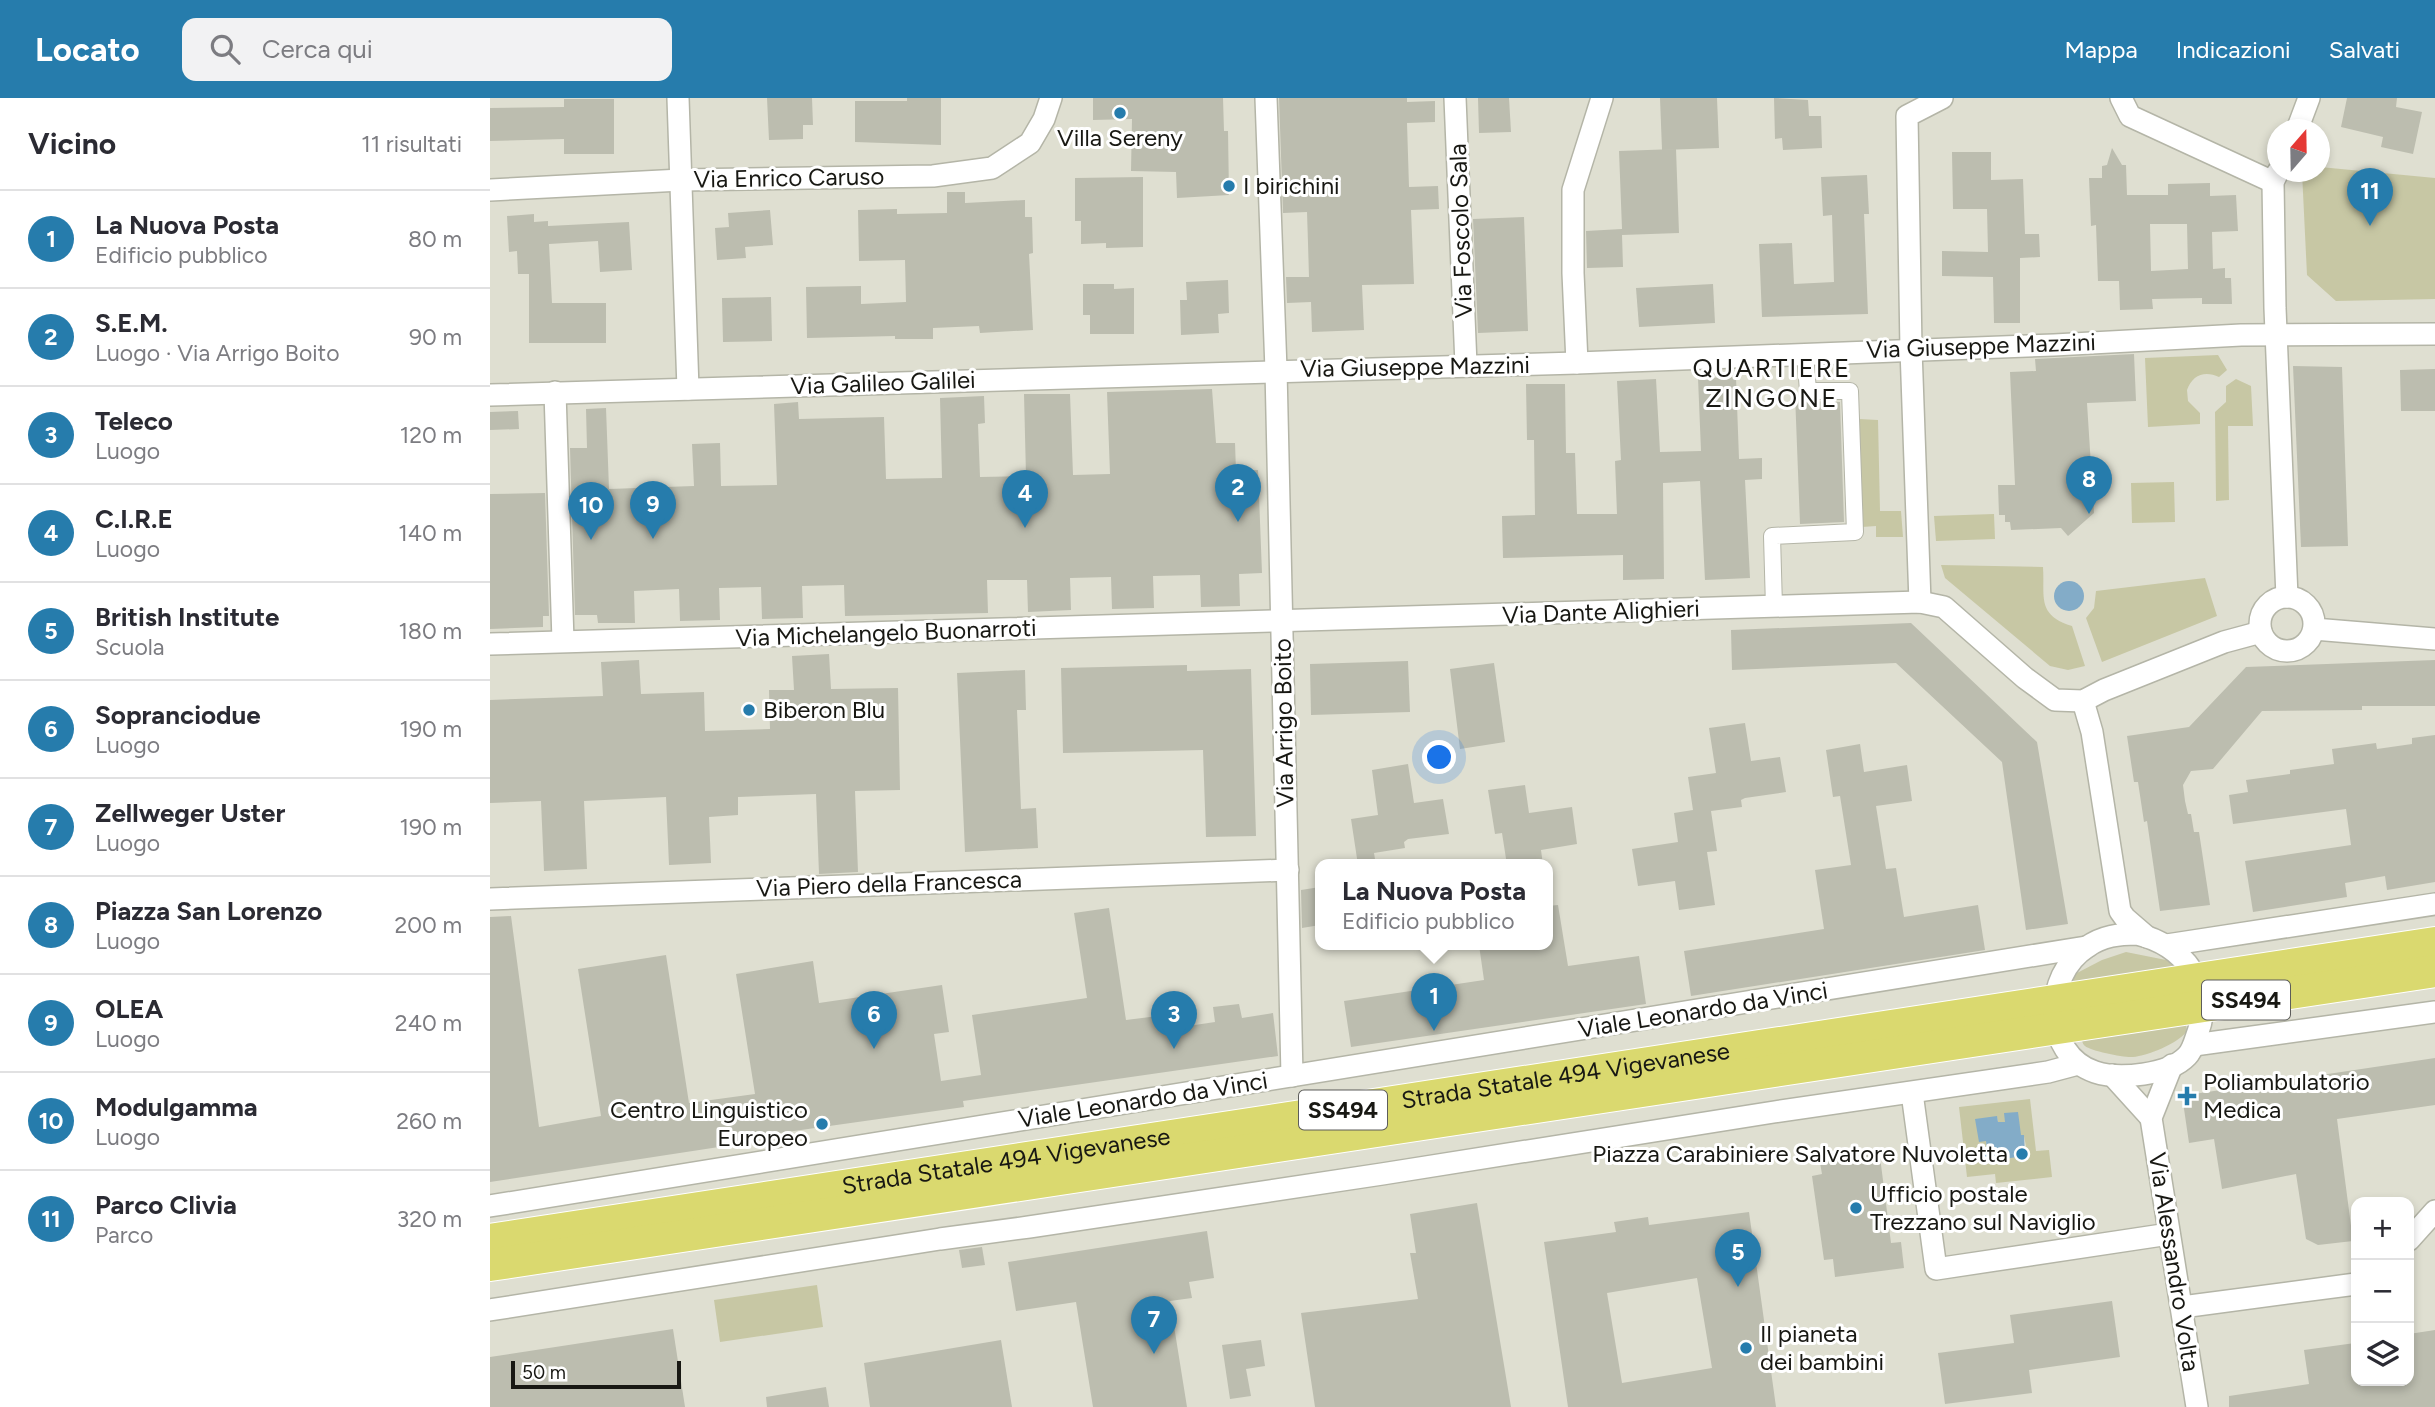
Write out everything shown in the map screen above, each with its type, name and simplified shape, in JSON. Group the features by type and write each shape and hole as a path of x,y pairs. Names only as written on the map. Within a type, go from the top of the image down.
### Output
{"main road":[{"name":"Strada Statale 494 Vigevanese","path":"490,1265 2200,992 2435,943"},
{"name":"Strada Statale 494 Vigevanese","path":"2200,992 2435,971"},
{"name":"Strada Statale 494 Vigevanese","path":"490,1240 2055,1015"}],"street":[{"path":"678,98 688,389"},
{"name":"Via Enrico Caruso","path":"490,190 681,180 933,176 992,168 1030,143 1044,119 1051,98"},
{"name":"Via Arrigo Boito","path":"1266,98 1276,370 1292,1076"},
{"name":"Via Foscolo Sala","path":"1455,98 1466,365"},
{"path":"1577,363 1573,190 1602,98"},
{"path":"1942,98 1907,116 1911,349 1920,603 1944,607 2025,678 2055,700 2082,701 2224,642 2261,632"},
{"path":"2121,98 2130,116 2267,173"},
{"path":"2301,119 2309,98"},
{"path":"2276,182 2277,334 2287,597"},
{"name":"Via Giuseppe Mazzini","path":"1276,370 1577,363 2277,334 2435,334"},
{"path":"1774,607 1772,536 1855,532 1850,391 1808,391 1805,354"},
{"name":"Via Galileo Galilei","path":"490,395 1276,370"},
{"path":"555,392 563,641"},
{"path":"2287,597 2294,598 2308,607 2314,629 2305,645 2289,651 2280,650 2272,646 2261,632 2262,616 2271,603 2287,597"},
{"name":"Via Dante Alighieri","path":"1282,622 1920,603"},
{"name":"Via Michelangelo Buonarroti","path":"490,644 1282,622"},
{"path":"2314,629 2435,639"},
{"path":"2082,701 2091,732 2120,911 2108,936"},
{"name":"Via Piero della Francesca","path":"490,899 1287,870"},
{"path":"2167,945 2435,904"},
{"path":"2120,911 2147,937"},
{"path":"2137,934 2167,945 2185,960 2200,992 2202,1021 2194,1045 2186,1057 2172,1065 2140,1074 2112,1075 2078,1064 2062,1044 2055,1015 2059,980 2070,961 2086,947 2108,936 2137,934"},
{"name":"Viale Leonardo da Vinci","path":"490,1206 2086,947"},
{"path":"2194,1045 2435,1012"},
{"path":"490,1310 940,1239 1042,1226 2048,1072 2078,1064"},
{"name":"Via Alessandro Volta","path":"2172,1065 2151,1118 2197,1407"},
{"name":"Via Alessandro Volta","path":"2112,1075 2151,1118"},
{"path":"1912,1093 1936,1269 2169,1234"},
{"path":"2414,1234 2435,1211"},
{"path":"2182,1307 2351,1285"}],"green space":[{"path":"2330,168 2435,178 2435,299 2336,301 2307,275 2302,182 2330,182"},
{"path":"2218,355 2227,370 2219,377 2204,374 2196,377 2187,390 2188,401 2200,413 2200,424 2148,427 2145,358"},
{"path":"2236,379 2251,386 2253,426 2228,426 2229,500 2216,501 2215,412 2226,402 2226,386"},
{"path":"1859,419 1878,420 1880,511 1901,511 1903,537 1876,537 1876,526 1862,527"},
{"path":"2174,482 2175,522 2132,523 2131,483"},
{"path":"1994,514 1995,539 1936,541 1934,516"},
{"path":"1941,565 2043,567 2045,603 2053,616 2072,626 2085,666 2068,670 2050,666 1945,578"},
{"path":"2205,578 2217,616 2102,662 2086,618 2094,608 2096,591"},
{"path":"2126,952 2171,961 2177,967 2073,983 2077,973 2102,960"},
{"path":"2186,1024 2187,1031 2177,1040 2133,1057 2088,1048 2082,1041 2082,1036"},
{"path":"2030,1099 2036,1151 2049,1150 2052,1177 1996,1183 1995,1174 1967,1177 1959,1107","holes":["1997,1117 1998,1122 2005,1122 2024,1136 2026,1146 2003,1159 2002,1155 1995,1155 1987,1150 1986,1140"]},
{"path":"817,1285 823,1327 720,1342 714,1300"}],"water":[{"path":"2069,581 2080,585 2084,596 2080,607 2069,611 2058,607 2054,596 2058,585"},
{"path":"2018,1112 2021,1135 2024,1135 2025,1156 2003,1159 2002,1155 1996,1155 1996,1161 1982,1163 1980,1151 1987,1149 1986,1141 1979,1142 1975,1119 1997,1116 1998,1122 2005,1122 2004,1113"}],"building":[{"path":"767,98 812,98 813,125 803,125 803,139 769,140"},
{"path":"907,98 941,98 941,145 855,142 855,101 907,101"},
{"path":"1093,98 1223,98 1224,131 1228,131 1229,195 1177,198 1176,172 1131,171 1132,119 1093,120"},
{"path":"1279,98 1407,98 1407,102 1435,101 1435,122 1407,123 1409,187 1438,186 1439,209 1411,210 1414,284 1362,285 1364,330 1312,332 1311,302 1287,303 1286,277 1309,277 1307,212 1283,213"},
{"path":"1478,98 1509,98 1511,132 1479,133"},
{"path":"1660,98 1717,98 1719,148 1662,150"},
{"path":"1774,98 1808,100 1809,116 1821,116 1822,148 1783,150 1782,138 1775,139"},
{"path":"2347,98 2397,98 2396,107 2422,112 2413,154 2381,147 2383,137 2341,127"},
{"path":"564,99 614,99 614,154 564,154 564,139 490,141 490,108 564,107"},
{"path":"2112,148 2122,165 2126,165 2127,195 2168,195 2168,184 2210,183 2210,196 2236,195 2238,231 2212,232 2213,269 2225,268 2225,278 2231,278 2232,304 2202,304 2202,298 2152,299 2153,309 2120,310 2119,281 2098,281 2096,225 2091,226 2089,178 2102,178 2102,166 2107,165","holes":["2150,224 2187,224 2188,269 2151,271"]},
{"path":"1676,149 1679,233 1622,235 1623,267 1587,268 1586,231 1622,229 1619,151"},
{"path":"1952,152 1991,152 1991,180 2023,179 2025,234 2039,234 2040,257 2020,258 2020,323 1994,323 1993,277 1942,276 1942,251 1988,252 1987,209 1953,209"},
{"path":"1867,175 1869,214 1864,214 1868,314 1762,317 1759,244 1792,243 1794,284 1834,282 1832,215 1823,216 1821,177"},
{"path":"1143,177 1143,247 1106,248 1106,243 1081,244 1081,221 1075,221 1075,178"},
{"path":"947,192 965,192 965,203 1025,200 1025,217 1032,217 1033,253 1029,254 1033,330 980,333 979,326 933,328 933,339 895,339 895,336 807,338 806,287 861,286 861,304 906,302 905,260 859,261 858,210 897,209 897,214 947,213"},
{"path":"770,210 773,245 745,247 746,258 717,260 715,228 729,227 728,213"},
{"path":"534,214 534,222 548,221 548,226 629,222 632,270 600,272 598,241 549,244 552,303 606,303 606,343 529,343 529,274 518,274 517,251 509,252 507,216"},
{"path":"1524,217 1528,331 1478,333 1473,219"},
{"path":"1228,280 1229,313 1218,314 1219,333 1181,335 1180,300 1187,300 1186,282"},
{"path":"1083,284 1114,284 1114,289 1134,288 1134,334 1090,334 1090,315 1083,315"},
{"path":"1713,284 1715,323 1639,327 1636,288"},
{"path":"771,297 772,341 723,342 722,298"},
{"path":"2134,354 2136,401 2087,403 2094,513 2068,536 2061,528 2011,530 2010,522 2005,522 2005,515 1999,515 1998,485 2015,485 2010,372 2036,371 2035,359"},
{"path":"2293,366 2342,367 2348,546 2301,547"},
{"path":"2435,369 2435,411 2401,411 2400,370"},
{"path":"1736,377 1739,459 1762,458 1762,479 1745,480 1750,578 1705,580 1700,481 1663,483 1664,579 1623,580 1623,555 1503,558 1502,516 1535,515 1534,440 1527,440 1526,384 1565,384 1566,453 1575,453 1577,514 1617,514 1615,461 1621,460 1617,381 1656,379 1660,452 1701,451 1698,378"},
{"path":"1212,389 1216,443 1235,443 1236,471 1258,470 1262,573 1239,574 1240,606 1201,607 1200,575 1153,576 1154,608 1112,609 1111,577 1070,578 1071,610 1028,612 1027,580 987,580 988,613 845,616 844,585 802,586 803,618 762,619 761,587 719,588 720,620 680,621 679,589 634,591 635,623 598,623 597,615 575,615 570,448 587,448 586,409 606,408 609,489 694,486 692,444 720,443 721,486 777,485 774,404 798,402 799,419 884,417 886,479 942,478 940,398 984,396 985,423 978,424 980,477 1026,476 1024,394 1070,394 1073,475 1110,474 1107,392"},
{"path":"1795,394 1807,401 1840,402 1844,522 1800,524"},
{"path":"518,411 519,429 490,430 490,412"},
{"path":"545,493 549,616 543,616 543,627 490,629 490,494"},
{"path":"1911,623 2037,742 2068,924 2026,930 2002,762 1896,663 1732,670 1731,630"},
{"path":"829,654 831,689 898,688 900,790 855,791 858,872 819,874 816,794 738,797 738,815 709,817 711,863 669,865 666,797 584,801 587,869 544,871 541,801 490,803 490,700 603,696 601,662 639,660 641,694 704,692 705,731 770,729 769,690 794,690 792,656"},
{"path":"2435,660 2435,706 2362,706 2362,710 2262,711 2213,769 2191,771 2183,785 2185,801 2188,814 2191,814 2194,832 2199,832 2210,905 2160,911 2147,821 2144,822 2138,782 2134,782 2127,736 2189,727 2246,667"},
{"path":"1408,661 1410,712 1311,715 1310,664"},
{"path":"1494,663 1505,742 1460,749 1450,669"},
{"path":"1187,665 1187,671 1251,669 1256,836 1206,837 1203,750 1063,753 1061,668"},
{"path":"1025,670 1026,710 1017,710 1021,809 1036,808 1038,848 965,852 957,673"},
{"path":"1745,723 1751,761 1780,757 1786,792 1745,798 1741,800 1742,807 1711,811 1717,851 1707,852 1715,905 1679,910 1675,881 1638,886 1632,849 1678,842 1674,813 1693,810 1688,777 1716,773 1709,728"},
{"path":"2435,735 2435,882 2387,890 2385,876 2345,883 2347,897 2253,912 2245,861 2351,845 2346,809 2233,824 2229,795 2248,792 2246,780 2334,764 2332,749 2376,743 2377,749 2412,744 2412,738"},
{"path":"1860,744 1864,772 1907,765 1912,801 1876,806 1886,869 1896,868 1904,917 1978,905 1985,950 1691,996 1684,951 1824,929 1815,870 1851,865 1840,796 1833,797 1826,750"},
{"path":"1408,764 1414,803 1443,799 1449,834 1408,839 1404,842 1405,848 1374,853 1375,859 1357,859 1351,819 1378,815 1372,770"},
{"path":"1525,785 1529,813 1572,807 1577,844 1541,850 1542,859 1506,859 1502,833 1495,834 1488,790"},
{"path":"1315,888 1315,926 1302,928 1301,890"},
{"path":"1558,905 1568,966 1639,956 1646,1004 1351,1047 1344,1001 1484,980 1480,950 1553,950 1553,906"},
{"path":"1109,908 1126,1020 1166,1015 1168,1029 1215,1022 1213,1007 1239,1004 1242,1018 1273,1013 1278,1056 963,1101 964,1107 744,1138 745,1143 490,1182 490,917 511,916 539,1127 601,1116 578,969 666,955 689,1103 755,1094 736,974 813,961 819,1003 942,985 949,1032 934,1034 941,1081 981,1075 972,1015 1087,998 1074,913"},
{"path":"2435,1058 2435,1105 2337,1119 2351,1241 2318,1245 2306,1239 2296,1174 2222,1189 2214,1139 2189,1143 2183,1102 2187,1095"},
{"name":"Ufficio postale Trezzano sul Naviglio","path":"1879,1149 1891,1243 1901,1242 1904,1268 1835,1277 1833,1259 1824,1260 1812,1176 1822,1174 1819,1157"},
{"path":"1477,1203 1511,1407 1315,1407 1301,1313 1418,1299 1410,1253 1416,1253 1410,1214"},
{"path":"1749,1212 1776,1407 1568,1407 1544,1242 1616,1232 1614,1222 1648,1217 1649,1225","holes":["1697,1278 1712,1368 1622,1383 1607,1293"]},
{"path":"1207,1231 1214,1278 1189,1282 1192,1298 1170,1301 1187,1407 1093,1407 1076,1302 1016,1311 1008,1262"},
{"path":"982,1247 985,1265 962,1268 959,1250"},
{"path":"2112,1301 2120,1357 2029,1370 2032,1393 1945,1404 1938,1353 2014,1343 2010,1315"},
{"path":"673,1329 685,1407 490,1407 490,1357"},
{"path":"2435,1330 2435,1407 2229,1407 2229,1396 2309,1384 2304,1350 2351,1344 2351,1386 2414,1386 2414,1333"},
{"path":"1001,1340 1012,1407 870,1407 864,1363"},
{"path":"1261,1340 1265,1366 1246,1369 1251,1396 1230,1399 1222,1345"},
{"path":"826,1387 829,1407 767,1407 766,1397"}],"place":[{"name":"Villa Sereny","path":"1120,113"},
{"name":"I birichini","path":"1229,186"},
{"name":"Parco Clivia","path":"2370,226"},
{"name":"Piazza San Lorenzo","path":"2089,514"},
{"name":"S.E.M.","path":"1238,522"},
{"name":"C.I.R.E","path":"1025,528"},
{"name":"OLEA","path":"653,539"},
{"name":"Modulgamma","path":"591,540"},
{"name":"Biberon Blu","path":"749,710"},
{"name":"La Nuova Posta","path":"1434,1031"},
{"name":"Sopranciodue","path":"874,1049"},
{"name":"Teleco","path":"1174,1049"},
{"name":"Poliambulatorio Medica","path":"2187,1096"},
{"name":"Centro Linguistico Europeo","path":"822,1124"},
{"name":"Piazza Carabiniere Salvatore Nuvoletta","path":"2022,1154"},
{"name":"Ufficio postale Trezzano sul Naviglio","path":"1856,1208"},
{"name":"British Institute","path":"1738,1287"},
{"name":"Il pianeta dei bambini","path":"1746,1348"},
{"name":"Zellweger Uster","path":"1154,1354"}],"district":[{"name":"QUARTIERE ZINGONE","path":"1772,383"}]}
